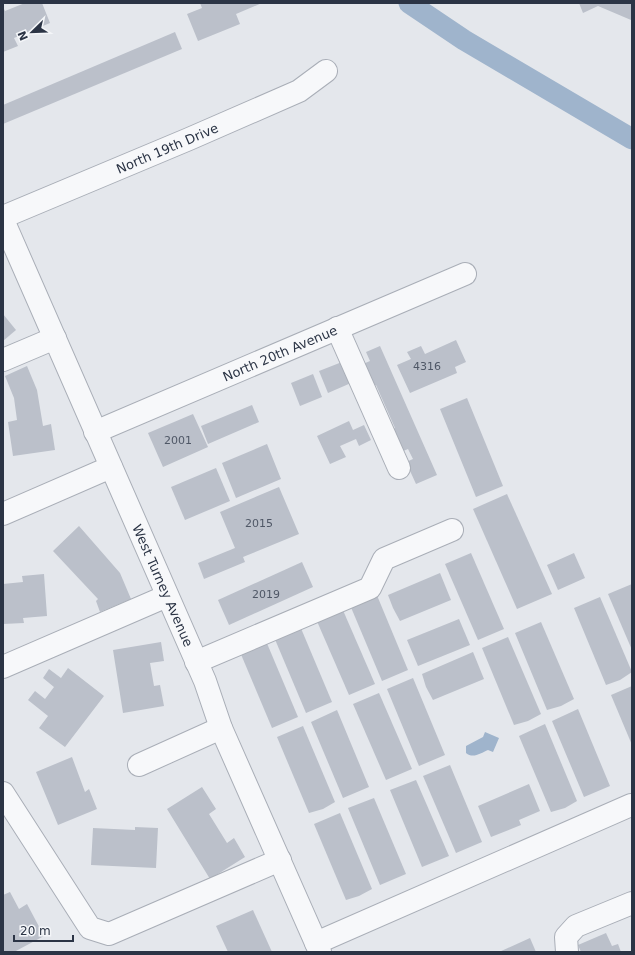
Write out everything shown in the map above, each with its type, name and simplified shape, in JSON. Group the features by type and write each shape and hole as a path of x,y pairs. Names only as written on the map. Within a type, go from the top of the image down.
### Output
{"street":[{"name":"North 19th Drive","path":"3,219 299,91 326,70"},
{"name":"West Turney Avenue","path":"3,219 196,662 221,728 318,947"},
{"name":"North 20th Avenue","path":"96,432 465,274"},
{"path":"337,328 399,468"},
{"path":"3,360 55,338"},
{"path":"3,514 111,467"},
{"path":"196,662 370,588 384,559 452,530"},
{"path":"3,668 167,596"},
{"path":"139,765 221,728"},
{"path":"3,793 90,928 109,934 280,860"},
{"path":"318,947 631,805"},
{"path":"567,952 566,937 576,926 632,903"}],"water":[{"path":"485,732 499,738 493,752 488,750 474,755 469,755 466,753 466,746 483,737"}],"building":[{"path":"25,3 42,3 50,23 14,38 18,46 3,52 3,7 5,11"},
{"path":"200,3 262,3 236,14 240,24 198,41 187,14 202,8"},
{"path":"579,3 632,3 632,23 631,20 598,6 583,13"},
{"path":"175,32 182,49 3,124 3,105"},
{"path":"3,314 16,330 3,341"},
{"path":"456,340 466,362 455,367 457,373 410,393 397,365 411,359 407,352 421,346 425,354"},
{"path":"380,346 437,475 416,484 406,462 413,459 408,449 401,452 391,430 395,428 376,385 373,387 363,364 370,361 366,352"},
{"path":"342,362 351,383 328,393 319,371"},
{"path":"27,366 37,390 43,426 51,424 55,450 13,456 8,422 17,420 14,398 5,376"},
{"path":"313,374 322,397 300,406 291,383"},
{"path":"467,398 503,486 476,497 440,409"},
{"path":"252,405 259,422 208,444 201,426"},
{"path":"193,414 208,447 163,467 148,433"},
{"path":"349,421 353,430 364,425 371,440 359,446 356,439 340,446 346,457 330,464 317,436"},
{"path":"267,444 281,479 236,498 222,463"},
{"path":"216,468 230,501 185,520 171,487"},
{"path":"279,487 299,534 243,557 245,562 204,579 198,563 235,548 220,512"},
{"path":"507,494 552,594 517,609 473,509"},
{"path":"79,526 120,573 131,599 100,612 96,601 98,599 53,551"},
{"path":"471,553 504,629 478,640 445,564"},
{"path":"574,553 585,578 558,590 547,565"},
{"path":"302,562 313,587 229,625 218,600"},
{"path":"440,573 451,600 400,621 388,595"},
{"path":"44,574 47,616 23,618 24,623 3,624 3,584 23,582 22,576"},
{"path":"632,584 632,650 608,594"},
{"path":"376,593 408,670 382,681 350,605"},
{"path":"600,597 632,672 620,680 606,685 574,608"},
{"path":"342,608 375,684 349,695 316,619"},
{"path":"459,619 470,645 418,666 407,640"},
{"path":"541,622 574,699 561,706 547,710 515,633"},
{"path":"300,626 332,702 306,713 274,637"},
{"path":"508,637 541,714 528,721 514,725 482,648"},
{"path":"266,641 298,717 272,728 240,652"},
{"path":"161,642 164,661 150,663 154,686 160,685 164,706 123,713 113,650"},
{"path":"473,652 484,679 433,700 426,687 422,674"},
{"path":"68,668 104,696 65,747 39,728 48,716 28,700 35,691 45,699 54,687 43,678 49,669 61,678"},
{"path":"413,678 445,755 419,766 387,689"},
{"path":"632,686 632,745 611,695"},
{"path":"379,693 412,769 386,780 353,704"},
{"path":"578,709 610,786 584,797 552,721"},
{"path":"337,710 369,787 343,798 311,722"},
{"path":"545,724 577,801 565,808 551,812 519,736"},
{"path":"303,726 335,802 323,809 309,813 277,737"},
{"path":"72,757 85,792 89,789 97,809 58,825 36,772"},
{"path":"450,765 482,842 456,853 423,776"},
{"path":"416,780 449,856 422,867 390,790"},
{"path":"529,784 540,811 519,820 521,825 491,837 478,806"},
{"path":"202,787 216,809 209,814 227,843 234,838 245,857 210,879 167,809"},
{"path":"374,798 406,874 380,885 348,808"},
{"path":"340,813 372,889 359,896 346,900 314,824"},
{"path":"135,827 158,828 156,868 91,865 93,828 135,830"},
{"path":"10,892 19,909 27,904 44,936 14,952 3,952 3,895"},
{"path":"253,910 272,952 228,952 216,926"},
{"path":"606,933 612,946 618,944 621,952 581,952 578,945"},
{"path":"530,938 536,952 499,952"}],"waterway":[{"path":"409,3 464,40 632,139"}]}
